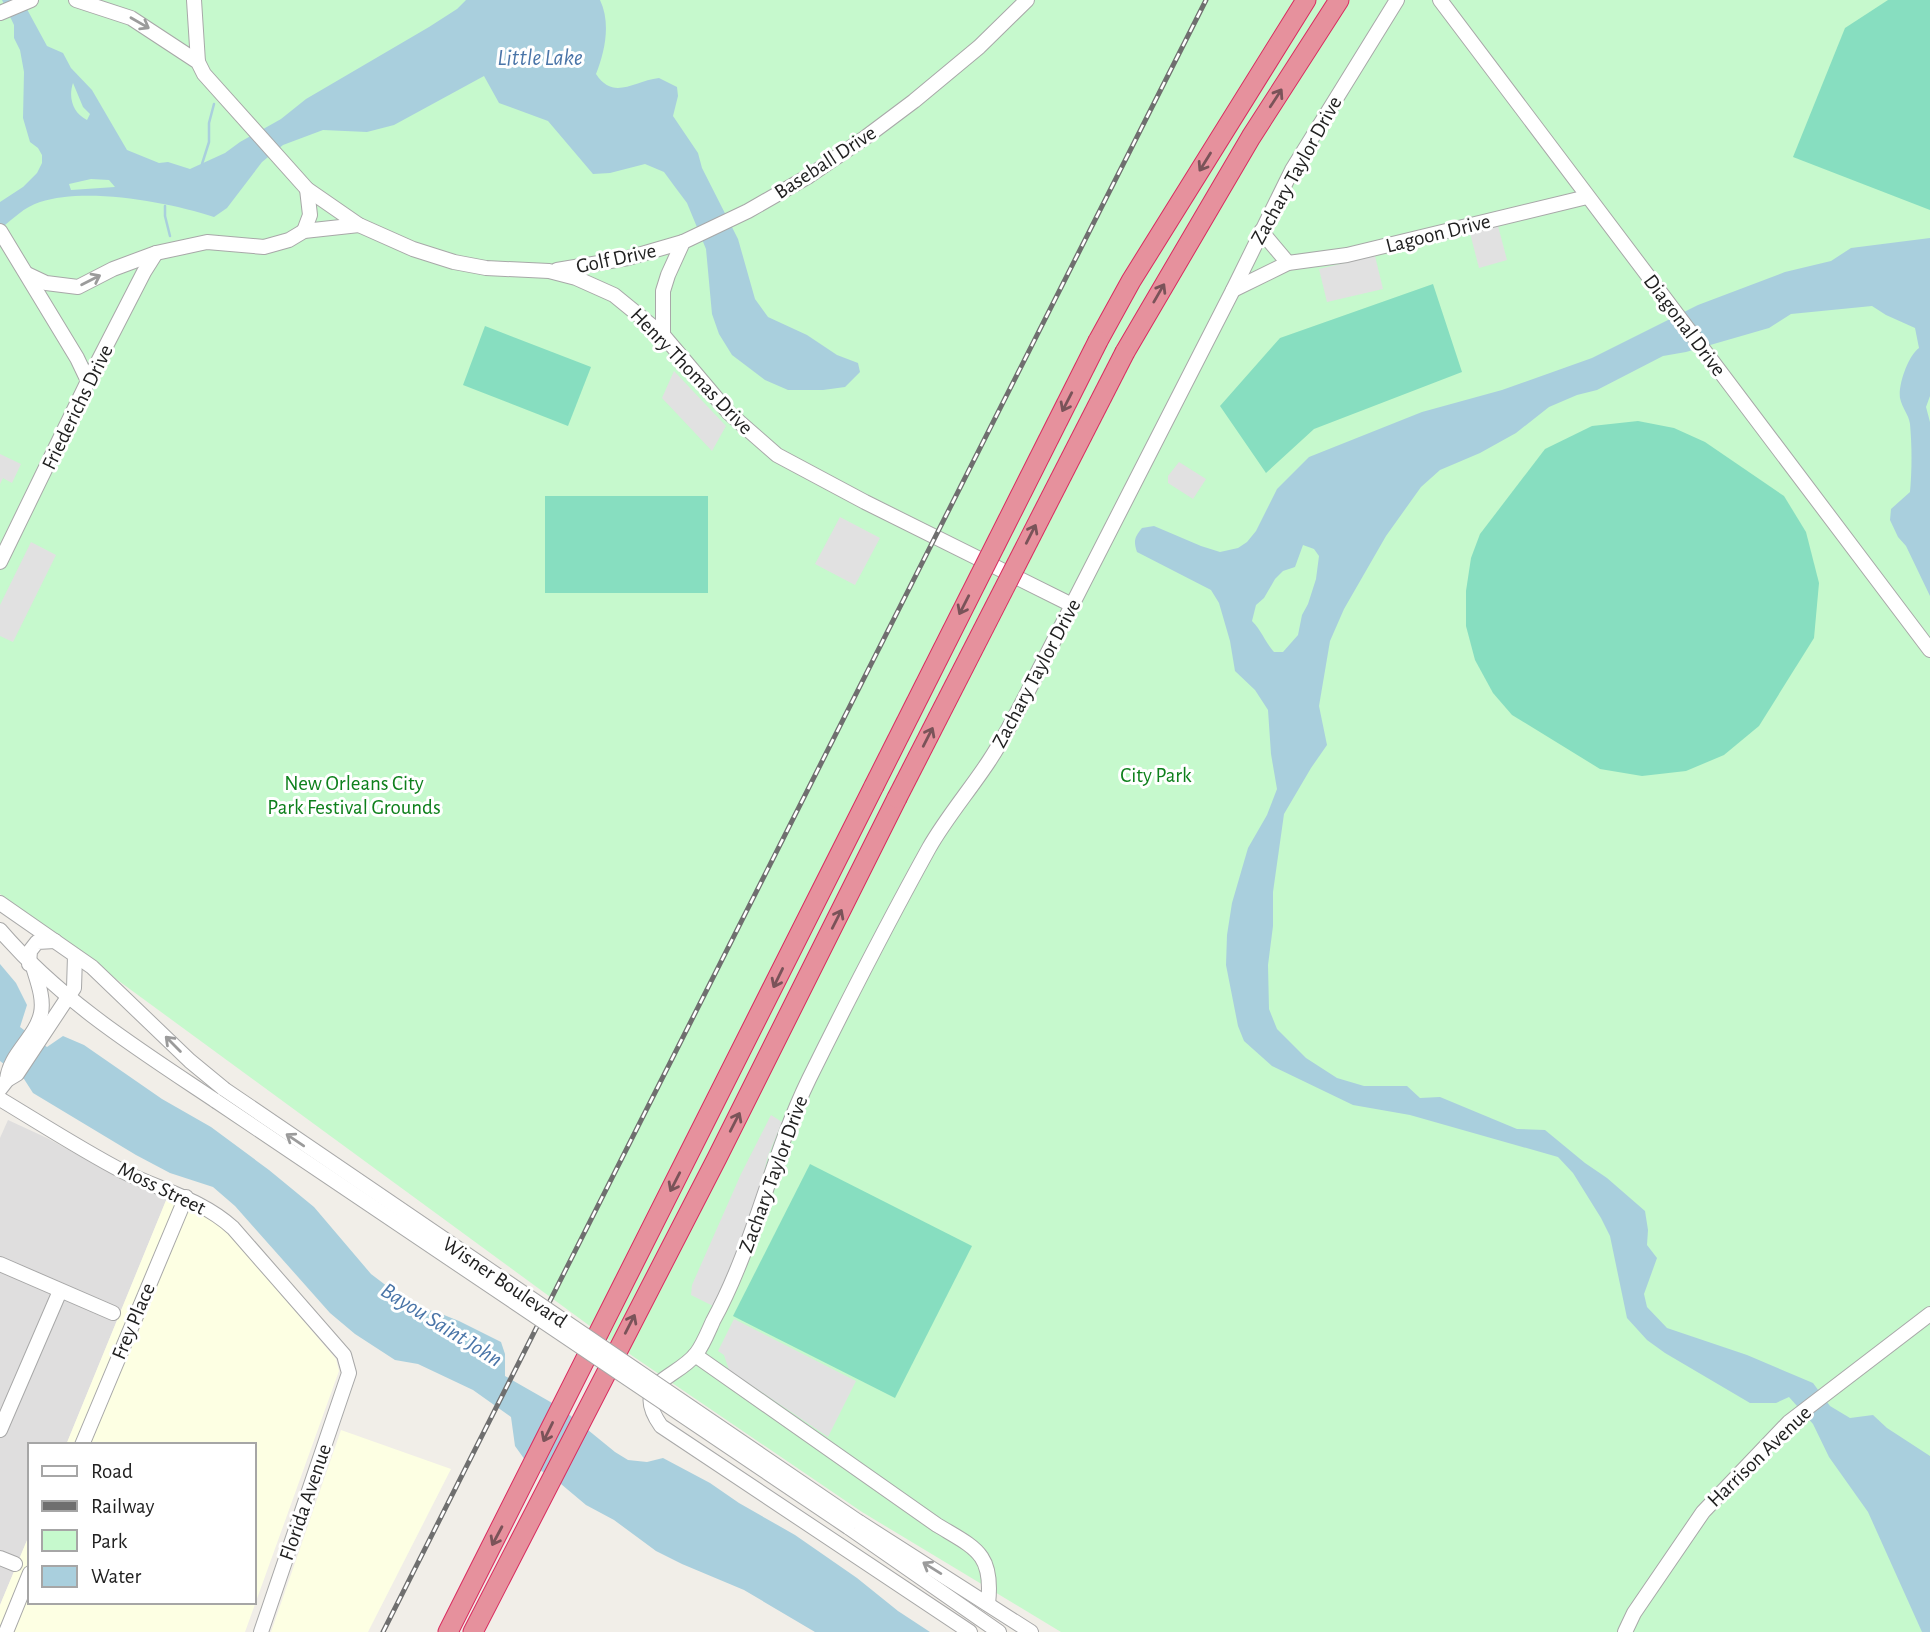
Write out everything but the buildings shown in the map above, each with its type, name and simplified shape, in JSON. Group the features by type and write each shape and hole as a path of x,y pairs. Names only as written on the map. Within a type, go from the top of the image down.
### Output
{"highway":[{"path":"448,1632 1098,341 1131,281 1306,0"},
{"path":"473,1632 717,1158 1125,352 1251,137 1339,0"}],"street":[{"path":"3,12 31,0"},
{"name":"Henry Thomas Drive","path":"76,0 131,18 198,62 204,74 307,189 359,225 412,249 454,262 486,268 549,271 576,278 614,295 663,335 722,405 777,455 1072,605"},
{"path":"194,0 198,62"},
{"name":"Baseball Drive","path":"688,240 748,211 809,176 914,101 979,47 1027,0"},
{"name":"Zachary Taylor Drive","path":"970,1632 661,1426 653,1412 650,1396 656,1384 695,1355 724,1302 746,1251 784,1139 808,1082 931,846 992,757 1292,170 1397,0"},
{"name":"Diagonal Drive","path":"1440,0 1930,650"},
{"path":"304,231 310,215 307,189"},
{"name":"Lagoon Drive","path":"1233,290 1288,263 1347,255 1587,197"},
{"path":"27,274 63,287 78,286 156,253 207,242 264,247 289,240 304,231 359,225"},
{"path":"1261,231 1288,263"},
{"path":"4,236 88,381"},
{"path":"663,335 663,291 668,275 688,240"},
{"name":"Golf Drive","path":"549,271 628,258 688,240"},
{"name":"Friederichs Drive","path":"0,562 88,381 156,253"},
{"name":"Wisner Boulevard","path":"0,903 92,967 190,1061 220,1095"},
{"name":"Wisner Boulevard","path":"0,930 31,965 113,1033 220,1095 853,1525 999,1632"},
{"path":"35,1037 41,1014 41,994 31,965 30,951 37,942 55,941"},
{"path":"8,1078 35,1037 74,988 75,956"},
{"name":"Moss Street","path":"0,1099 124,1171 186,1197 221,1217 344,1355 349,1373"},
{"name":"Frey Place","path":"83,1443 186,1197"},
{"path":"0,1264 113,1313"},
{"path":"0,1430 60,1291"},
{"name":"Harrison Avenue","path":"1625,1632 1634,1613 1703,1512 1788,1422 1930,1314"},
{"path":"695,1355 982,1555 987,1568 988,1604"},
{"name":"Florida Avenue","path":"261,1632 349,1373"},
{"name":"Wisner Boulevard","path":"853,1525 962,1587 1031,1632"},
{"path":"0,1558 15,1564"},
{"path":"962,1587 970,1586 987,1568"},
{"path":"5,1632 28,1578"}],"shaded area":[{"path":"1498,226 1507,260 1479,268 1470,233"},
{"path":"1375,256 1383,289 1327,302 1319,269"},
{"path":"674,371 726,426 712,451 662,398"},
{"path":"0,454 21,464 12,483 3,478 0,484"},
{"path":"1179,462 1206,479 1193,499 1168,483 1168,476"},
{"path":"840,517 880,538 855,585 815,564"},
{"path":"31,542 56,555 13,642 0,636 0,605"},
{"path":"771,1115 782,1122 768,1156 752,1219 715,1307 691,1295 692,1285 741,1174"},
{"path":"8,1120 118,1177 167,1198 67,1443 28,1443 28,1538 0,1605 0,1138"},
{"path":"167,1198 204,1213 224,1228 336,1359 339,1371 256,1601 256,1443 67,1443"},
{"path":"734,1319 856,1381 828,1437 729,1370 724,1355 718,1351"},
{"path":"341,1430 451,1469 368,1632 271,1632"},
{"path":"28,1538 28,1604 255,1604 245,1632 0,1632 0,1605"}],"green space":[{"name":"City Park","path":"0,0 1930,0 1930,1632 1061,1632 862,1512 609,1340 0,894"},
{"path":"1888,0 1930,0 1930,210 1793,157 1845,28"},
{"path":"1433,284 1462,372 1314,429 1266,473 1220,406 1280,338"},
{"path":"485,326 591,367 568,426 463,385"},
{"path":"1638,421 1674,428 1705,442 1784,496 1806,532 1819,583 1814,638 1759,726 1724,755 1686,771 1642,776 1600,769 1512,715 1493,693 1475,660 1466,626 1466,591 1471,558 1480,534 1545,449 1592,426"},
{"path":"545,496 708,496 708,593 545,593"},
{"path":"810,1164 972,1246 895,1398 733,1316"}],"water":[{"name":"Little Lake","path":"2,0 22,0 47,46 63,53 71,68 92,90 127,150 159,163 168,162 190,169 225,153 281,119 306,99 429,27 466,0 600,0 606,37 596,74 603,82 617,88 659,78 677,87 678,96 673,116 698,153 702,168 738,239 755,299 768,317 807,335 837,355 858,363 860,372 845,387 788,390 765,380 732,355 719,334 712,314 706,249 687,203 664,172 645,164 610,173 593,174 548,121 499,103 484,76 394,125 367,132 323,130 283,145 262,162 227,208 214,217 174,206 127,198 81,196 34,204 0,229 0,202 23,187 37,173 42,163 42,155 30,142 23,118 24,72 20,50 14,38 14,25","holes":["73,83 83,107 90,114 87,120 78,113 73,104","91,179 109,180 115,187 71,190 69,184"]},
{"path":"1930,238 1930,396 1926,407 1930,422 1930,596 1890,520 1891,509 1910,492 1910,424 1900,392 1908,364 1919,348 1915,328 1872,306 1791,314 1769,328 1663,356 1597,390 1549,407 1516,433 1480,453 1440,470 1421,487 1386,536 1344,609 1330,641 1319,706 1327,745 1284,814 1273,892 1273,926 1268,965 1269,1009 1277,1029 1306,1058 1337,1078 1364,1086 1407,1086 1420,1098 1440,1097 1517,1129 1545,1130 1645,1211 1647,1245 1657,1258 1644,1294 1647,1307 1667,1328 1747,1355 1813,1383 1830,1406 1850,1418 1873,1415 1887,1428 1930,1456 1930,1632 1922,1632 1868,1512 1829,1457 1813,1424 1789,1397 1776,1403 1750,1403 1665,1353 1647,1340 1627,1318 1610,1236 1573,1173 1558,1157 1410,1115 1353,1105 1272,1066 1244,1041 1238,1026 1226,965 1227,935 1232,903 1248,848 1267,815 1277,789 1268,710 1255,690 1235,671 1219,603 1211,590 1137,552 1135,544 1136,536 1142,528 1154,526 1220,552 1238,548 1256,531 1277,489 1309,457 1422,412 1502,390 1592,358 1698,305 1785,272 1831,261 1851,248","holes":["1303,545 1314,549 1319,556 1316,579 1302,615 1298,635 1283,652 1274,652 1252,621 1256,605 1283,571 1295,567"]},
{"name":"Bayou Saint John","path":"0,964 16,983 27,1005 20,1027 47,1047 63,1036 84,1045 162,1099 211,1127 314,1207 371,1274 417,1309 434,1311 501,1342 505,1354 505,1376 561,1408 628,1460 647,1462 663,1458 710,1483 795,1535 930,1632 815,1632 744,1590 656,1551 614,1520 586,1505 525,1460 515,1446 511,1417 473,1390 418,1364 395,1360 355,1334 330,1313 235,1206 213,1187 170,1173 33,1093 24,1079 0,1061"}],"waterway":[{"path":"202,164 209,142 209,123 214,104"},
{"path":"165,206 170,236"}],"railway":[{"path":"383,1632 1206,0"}],"park label":[{"name":"New Orleans City Park Festival Grounds","path":"354,795"}]}
